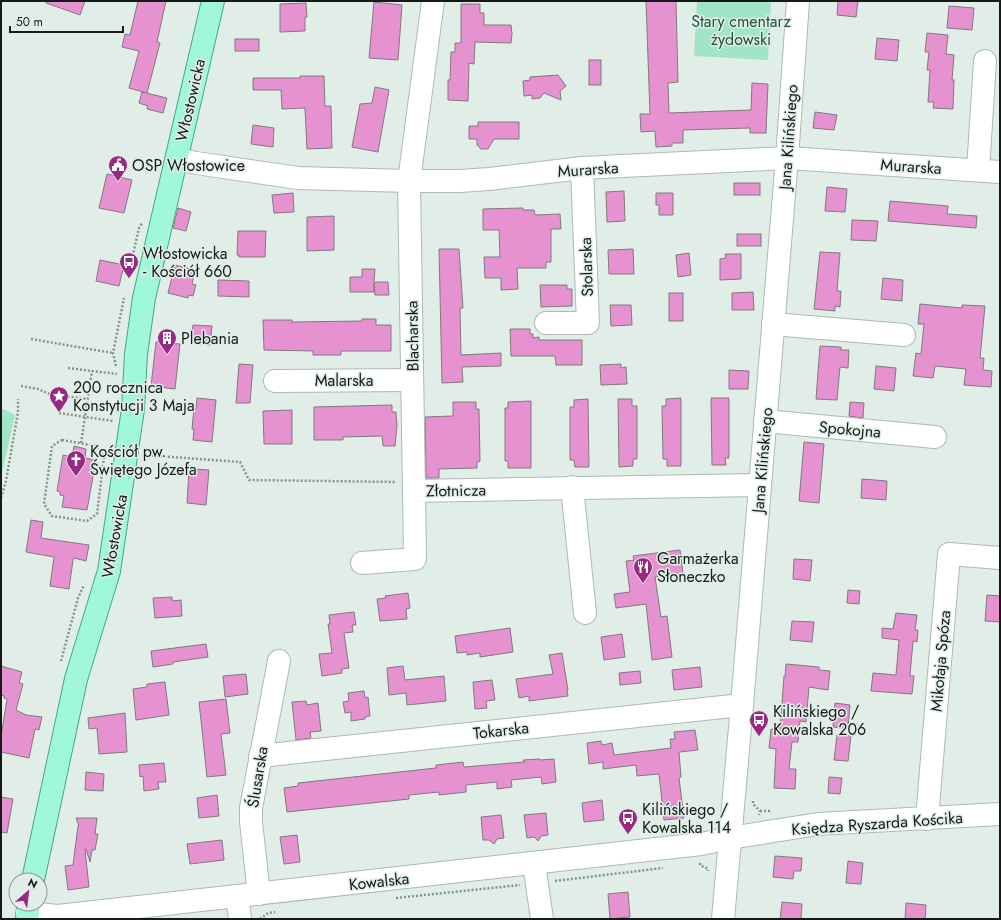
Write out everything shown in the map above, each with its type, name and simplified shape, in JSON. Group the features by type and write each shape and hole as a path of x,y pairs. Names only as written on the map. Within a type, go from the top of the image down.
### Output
{"main road":[{"name":"Włostowicka","path":"35,872 76,679 109,571 134,409 136,354 144,298 213,1"}],"street":[{"name":"Blacharska","path":"414,486 410,181 433,1"},
{"name":"Jana Kilińskiego","path":"723,919 787,158 798,1"},
{"path":"978,170 985,61"},
{"name":"Murarska","path":"177,159 298,178 410,181 460,181 582,168 787,158 1000,172"},
{"name":"Stolarska","path":"546,323 588,323 582,168"},
{"path":"773,324 904,335"},
{"name":"Malarska","path":"275,381 412,380"},
{"name":"Spokojna","path":"765,421 935,437"},
{"name":"Złotnicza","path":"362,563 415,559 414,486 572,487 760,484"},
{"path":"572,487 585,613"},
{"name":"Mikołaja Spóza","path":"927,819 949,554 1000,558"},
{"name":"Ślusarska","path":"259,894 251,822 251,808 279,661"},
{"name":"Tokarska","path":"260,756 742,705"},
{"name":"Księdza Ryszarda Kościka","path":"730,838 818,824 1000,814"},
{"name":"Kowalska","path":"28,912 58,916 259,894 536,873 730,838"},
{"path":"536,873 542,919"},
{"path":"237,896 240,919"}],"path":[{"path":"31,339 113,353"},
{"path":"68,368 118,374"},
{"path":"81,443 92,371"},
{"path":"21,386 38,389 50,394 87,399"},
{"path":"1,498 6,481 18,412 18,399"},
{"path":"59,413 113,421"},
{"path":"62,440 81,443 96,446 104,457 97,514 87,521 52,516 44,504 52,446 62,440"},
{"path":"137,455 240,462 249,480 414,486"},
{"path":"696,864 700,865"},
{"path":"395,898 536,873 666,868"},
{"path":"260,919 268,913 276,911"}],"green space":[{"name":"Stary cmentarz żydowski","path":"697,1 771,1 768,60 694,56"},
{"path":"1,408 15,415 1,477"}],"building":[{"path":"46,1 85,1 80,15 46,3"},
{"path":"138,1 166,1 157,42 160,43 147,93 129,88 139,51 122,47 125,34 130,35"},
{"path":"646,1 676,1 678,82 668,83 669,113 751,110 752,83 768,84 766,133 750,133 750,128 683,130 683,143 672,143 672,146 656,147 655,131 641,132 640,114 650,114"},
{"path":"838,1 858,1 856,17 837,15"},
{"path":"374,2 402,5 398,60 369,58"},
{"path":"306,3 307,17 305,17 305,31 280,32 280,4"},
{"path":"461,4 480,4 480,13 484,13 484,25 511,25 512,34 511,43 475,42 474,64 469,63 468,101 448,100 448,80 450,80 451,52 455,52 455,43 461,43"},
{"path":"949,6 974,8 972,30 947,28"},
{"path":"927,33 948,35 946,54 954,55 952,80 954,80 953,109 933,108 934,102 928,102 930,70 927,70 929,52 925,52"},
{"path":"877,38 899,40 897,61 875,59"},
{"path":"235,39 259,39 259,51 235,51"},
{"path":"589,60 601,60 601,85 589,85"},
{"path":"558,75 566,86 560,91 561,100 544,93 540,98 532,99 532,95 524,96 523,81 530,80 530,77"},
{"path":"300,76 324,76 325,106 331,106 332,148 307,149 305,108 282,109 281,90 253,90 253,78 300,78"},
{"path":"375,87 389,90 378,152 352,147 360,104 372,103"},
{"path":"142,92 167,98 163,113 147,109 148,106 139,103"},
{"path":"815,112 837,115 834,130 813,128"},
{"path":"478,122 519,122 519,139 494,139 488,149 481,149 477,145 477,139 469,139 469,126 478,126"},
{"path":"253,125 274,128 273,147 251,144"},
{"path":"107,174 132,180 124,213 99,208"},
{"path":"734,183 760,183 760,195 734,195"},
{"path":"827,187 847,189 845,212 825,211"},
{"path":"624,191 625,221 607,222 606,192"},
{"path":"293,193 294,212 274,213 272,195"},
{"path":"656,193 673,193 673,215 659,215 659,205 656,205"},
{"path":"890,201 948,206 947,214 977,216 976,228 888,221"},
{"path":"178,208 191,212 186,231 173,228"},
{"path":"523,208 523,210 534,210 535,215 560,214 561,229 551,229 551,262 546,262 546,268 517,268 518,289 501,290 501,278 485,278 484,257 500,257 499,230 483,230 483,209"},
{"path":"334,216 334,250 307,251 307,217"},
{"path":"852,220 878,221 876,241 851,240"},
{"path":"238,231 266,231 265,257 239,257 239,255 237,255"},
{"path":"737,234 761,234 761,246 737,246"},
{"path":"439,249 459,249 463,308 460,308 461,355 501,353 501,366 462,367 463,382 442,383"},
{"path":"633,249 634,274 609,274 608,250"},
{"path":"820,252 840,253 837,291 841,291 840,307 835,306 835,311 814,309"},
{"path":"689,253 691,275 678,277 676,255"},
{"path":"725,254 741,254 741,279 720,280 720,259 726,258"},
{"path":"100,260 124,265 119,286 96,281"},
{"path":"175,265 195,270 192,284 196,285 193,296 189,295 188,298 168,293"},
{"path":"362,269 375,269 374,282 388,282 389,295 375,295 374,283 374,292 350,292 350,277 362,277"},
{"path":"883,278 903,280 902,301 881,299"},
{"path":"218,280 249,281 249,297 218,296"},
{"path":"540,285 567,285 567,289 572,289 572,306 541,307"},
{"path":"753,292 754,310 732,310 732,293"},
{"path":"669,293 683,293 683,321 669,321"},
{"path":"920,304 962,308 962,305 985,306 980,358 984,358 983,370 992,371 991,387 964,385 966,369 935,366 933,378 913,376 916,353 921,354 924,324 918,324"},
{"path":"610,305 631,305 632,325 611,326"},
{"path":"362,319 376,319 376,325 391,325 391,351 341,351 341,355 313,355 313,351 264,350 263,320 292,320 292,322 362,321"},
{"path":"193,325 212,326 210,345 191,343"},
{"path":"510,329 530,329 530,334 533,334 533,338 539,337 539,340 582,340 582,365 556,365 555,356 511,356"},
{"name":"Plebania","path":"156,342 180,344 175,389 151,386"},
{"path":"820,346 841,347 841,350 849,350 848,368 840,367 837,400 816,399"},
{"path":"239,364 253,365 250,403 236,403"},
{"path":"621,364 621,368 626,367 627,384 601,385 600,365"},
{"path":"876,366 896,368 894,391 874,389"},
{"path":"729,370 749,371 748,389 729,389"},
{"path":"197,398 216,400 212,442 193,440 194,429 192,429 194,408 196,409"},
{"path":"681,398 681,466 667,466 667,459 663,459 662,406 666,406 666,399"},
{"path":"711,398 729,398 729,458 725,458 726,465 712,465"},
{"path":"588,399 589,467 575,467 574,460 570,460 570,407 574,407 574,400"},
{"path":"618,399 632,399 632,406 637,406 637,459 633,459 633,466 619,467"},
{"path":"531,401 531,468 508,468 508,461 505,461 505,408 508,408 508,402"},
{"path":"453,402 476,402 476,409 479,409 480,461 477,462 477,468 439,469 439,478 426,478 425,417 453,416"},
{"path":"850,402 864,403 863,418 849,416"},
{"path":"392,405 392,412 396,412 397,425 395,446 383,446 382,436 343,437 343,440 314,440 314,407"},
{"path":"292,410 292,444 264,444 263,411"},
{"path":"804,442 824,444 819,503 799,501"},
{"name":"Kościół pw. Świętego Józefa","path":"74,446 86,449 85,458 96,460 87,510 62,507 64,496 60,495 60,492 57,491 63,455 72,457"},
{"path":"189,470 209,470 206,505 187,503"},
{"path":"862,479 887,481 886,500 861,498"},
{"path":"31,520 43,522 41,538 89,545 86,561 74,558 73,560 69,589 50,586 54,557 26,552"},
{"name":"Garmażerka Słoneczko","path":"680,550 683,573 655,577 661,617 667,616 672,657 652,660 646,604 616,608 614,594 630,592 626,561 634,560 633,556"},
{"path":"794,559 812,560 810,581 793,579"},
{"path":"848,590 860,591 859,604 847,603"},
{"path":"408,593 410,608 406,609 407,619 380,621 377,599 386,598 385,596"},
{"path":"987,595 1000,596 1000,622 985,621"},
{"path":"172,597 172,601 181,600 182,616 155,618 153,598"},
{"path":"354,612 356,625 352,625 353,632 344,633 349,668 342,669 342,673 322,676 319,654 332,653 328,624 330,624 329,615"},
{"path":"896,613 917,615 915,630 918,630 917,642 913,641 910,676 914,676 912,694 871,691 873,673 896,675 899,640 882,638 882,628 893,629"},
{"path":"792,621 814,622 812,642 790,640"},
{"path":"510,628 513,652 480,657 480,653 467,655 467,652 457,653 455,636"},
{"path":"622,634 625,657 604,660 601,637"},
{"path":"206,644 208,657 173,662 173,664 153,667 151,651"},
{"path":"562,653 568,696 529,701 529,696 519,698 516,679 553,674 549,655"},
{"path":"786,664 819,667 819,670 830,671 828,690 809,687 806,722 800,721 798,742 792,742 789,769 796,769 795,789 774,788 776,749 769,748 771,729 780,730"},
{"path":"1,666 22,672 19,683 23,684 16,710 26,715 42,717 39,730 35,729 29,758 1,752 1,737 7,699 1,695"},
{"path":"403,666 405,680 444,676 446,701 407,705 406,693 389,695 387,668"},
{"path":"700,667 702,687 674,690 672,670"},
{"path":"640,671 641,683 620,685 619,673"},
{"path":"246,674 248,694 225,697 223,676"},
{"path":"492,680 495,700 486,701 487,708 475,709 473,682"},
{"path":"165,682 169,715 136,720 133,689 147,687 147,684"},
{"path":"364,691 365,698 368,697 370,716 365,717 365,719 351,721 351,712 345,713 343,702 349,701 348,693"},
{"path":"226,699 230,733 221,734 226,775 207,777 199,702"},
{"path":"306,701 307,705 318,703 321,731 310,732 311,738 296,740 292,702"},
{"path":"835,703 850,705 848,729 833,727"},
{"path":"125,713 127,752 99,754 97,728 89,729 88,718"},
{"path":"695,730 698,750 679,752 681,777 679,778 684,818 664,820 659,774 637,776 636,765 603,769 603,762 589,764 587,743 601,741 602,745 612,743 614,755 671,748 670,739 675,739 674,732"},
{"path":"837,735 851,736 848,761 834,760"},
{"path":"554,759 556,782 542,784 541,777 511,780 512,787 497,789 497,782 466,785 466,792 439,795 439,792 409,795 409,799 287,812 284,788 298,786 298,783 436,768 436,765 463,762 464,767 524,762 523,760"},
{"path":"164,763 166,782 158,782 159,789 144,791 143,776 140,777 139,765"},
{"path":"86,772 104,774 103,791 85,790"},
{"path":"829,777 842,778 840,794 828,793"},
{"path":"217,795 219,816 199,818 197,798"},
{"path":"1,797 13,799 7,833 1,832"},
{"path":"602,800 604,820 584,822 582,803"},
{"path":"546,813 548,835 541,836 538,841 534,837 527,838 524,815"},
{"path":"501,815 504,838 497,839 494,844 489,840 483,840 481,817"},
{"path":"76,818 97,818 95,834 98,834 95,850 92,850 90,862 85,849 89,887 68,890 65,866 73,865 79,826"},
{"path":"297,835 300,862 284,864 280,837"},
{"path":"222,840 224,860 190,864 187,844"},
{"path":"775,856 802,858 801,871 794,871 793,879 773,877"},
{"path":"848,861 863,863 861,884 846,883"},
{"path":"628,892 630,917 610,919 608,894"},
{"path":"782,902 802,904 801,919 780,919"},
{"path":"906,903 926,905 925,919 905,919"}],"place":[{"name":"OSP Włostowice","path":"118,182"},
{"name":"Włostowicka - Kościół 660","path":"129,279"},
{"name":"Plebania","path":"167,355"},
{"name":"200 rocznica Konstytucji 3 Maja","path":"59,413"},
{"name":"Kościół pw. Świętego Józefa","path":"76,477"},
{"name":"Garmażerka Słoneczko","path":"643,584"},
{"name":"Kilińskiego / Kowalska 206","path":"759,737"},
{"name":"Kilińskiego / Kowalska 114","path":"628,835"}]}
